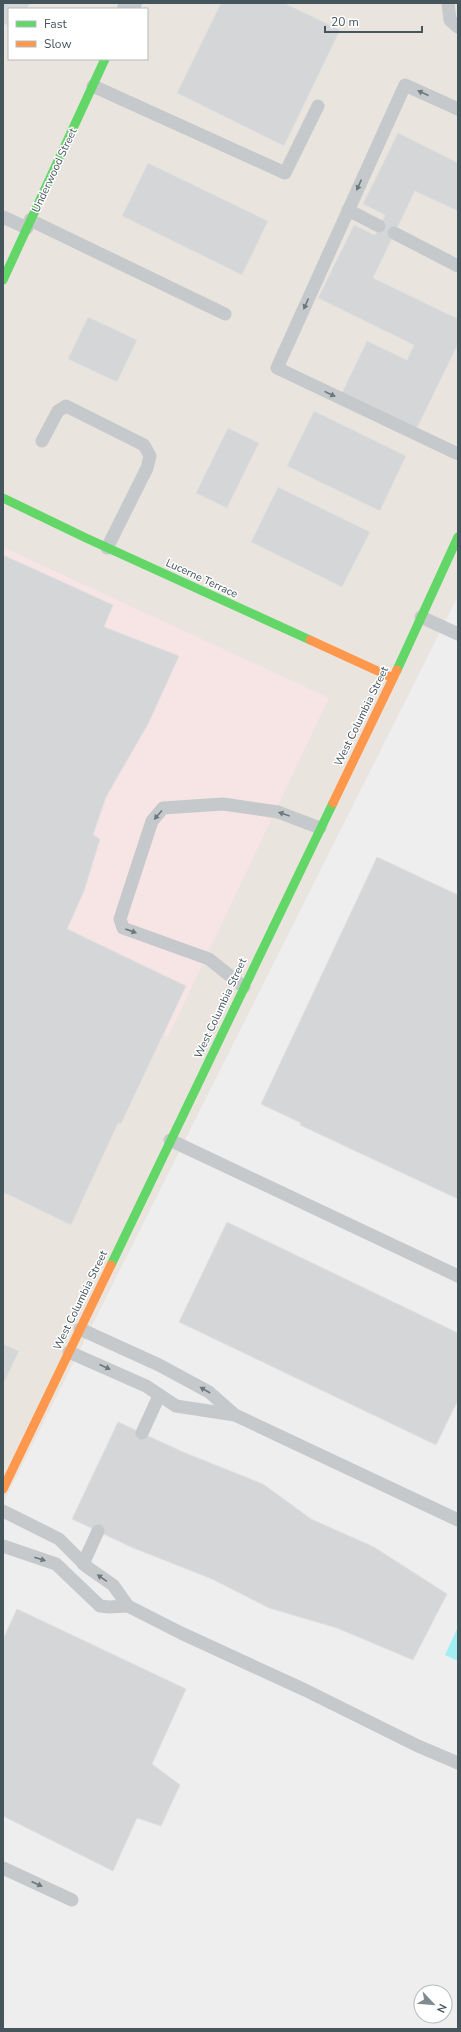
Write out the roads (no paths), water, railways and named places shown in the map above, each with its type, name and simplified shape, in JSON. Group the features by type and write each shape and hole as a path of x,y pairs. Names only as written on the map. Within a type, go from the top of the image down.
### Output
{"street":[{"name":"Underwood Street","path":"3,280 105,60"},
{"name":"Lucerne Terrace","path":"3,498 107,548 393,678"},
{"name":"West Columbia Street","path":"3,1489 393,678 458,537"}],"lane":[{"path":"448,3 450,20 458,28"},
{"path":"458,109 405,85 277,368 458,454"},
{"path":"93,86 285,174 318,106"},
{"path":"348,210 379,226"},
{"path":"3,217 29,224 225,314"},
{"path":"397,235 458,266"},
{"path":"42,441 58,411 66,406 144,445 150,456 147,468 107,548"},
{"path":"420,617 458,634"},
{"path":"244,987 209,959 123,928 120,919 152,821 163,808 223,804 278,812 320,828"},
{"path":"170,1140 458,1276"},
{"path":"80,1330 159,1365 209,1392 234,1415"},
{"path":"69,1352 146,1386 176,1406 234,1415 458,1520"},
{"path":"142,1434 159,1396"},
{"path":"3,1511 59,1539 83,1564 113,1585 128,1606 182,1634 305,1690 418,1746 458,1763"},
{"path":"83,1564 98,1531"},
{"path":"3,1546 56,1564 100,1606 128,1606"},
{"path":"3,1868 72,1900"}],"water":[{"path":"458,1627 458,1661 445,1655"}]}
